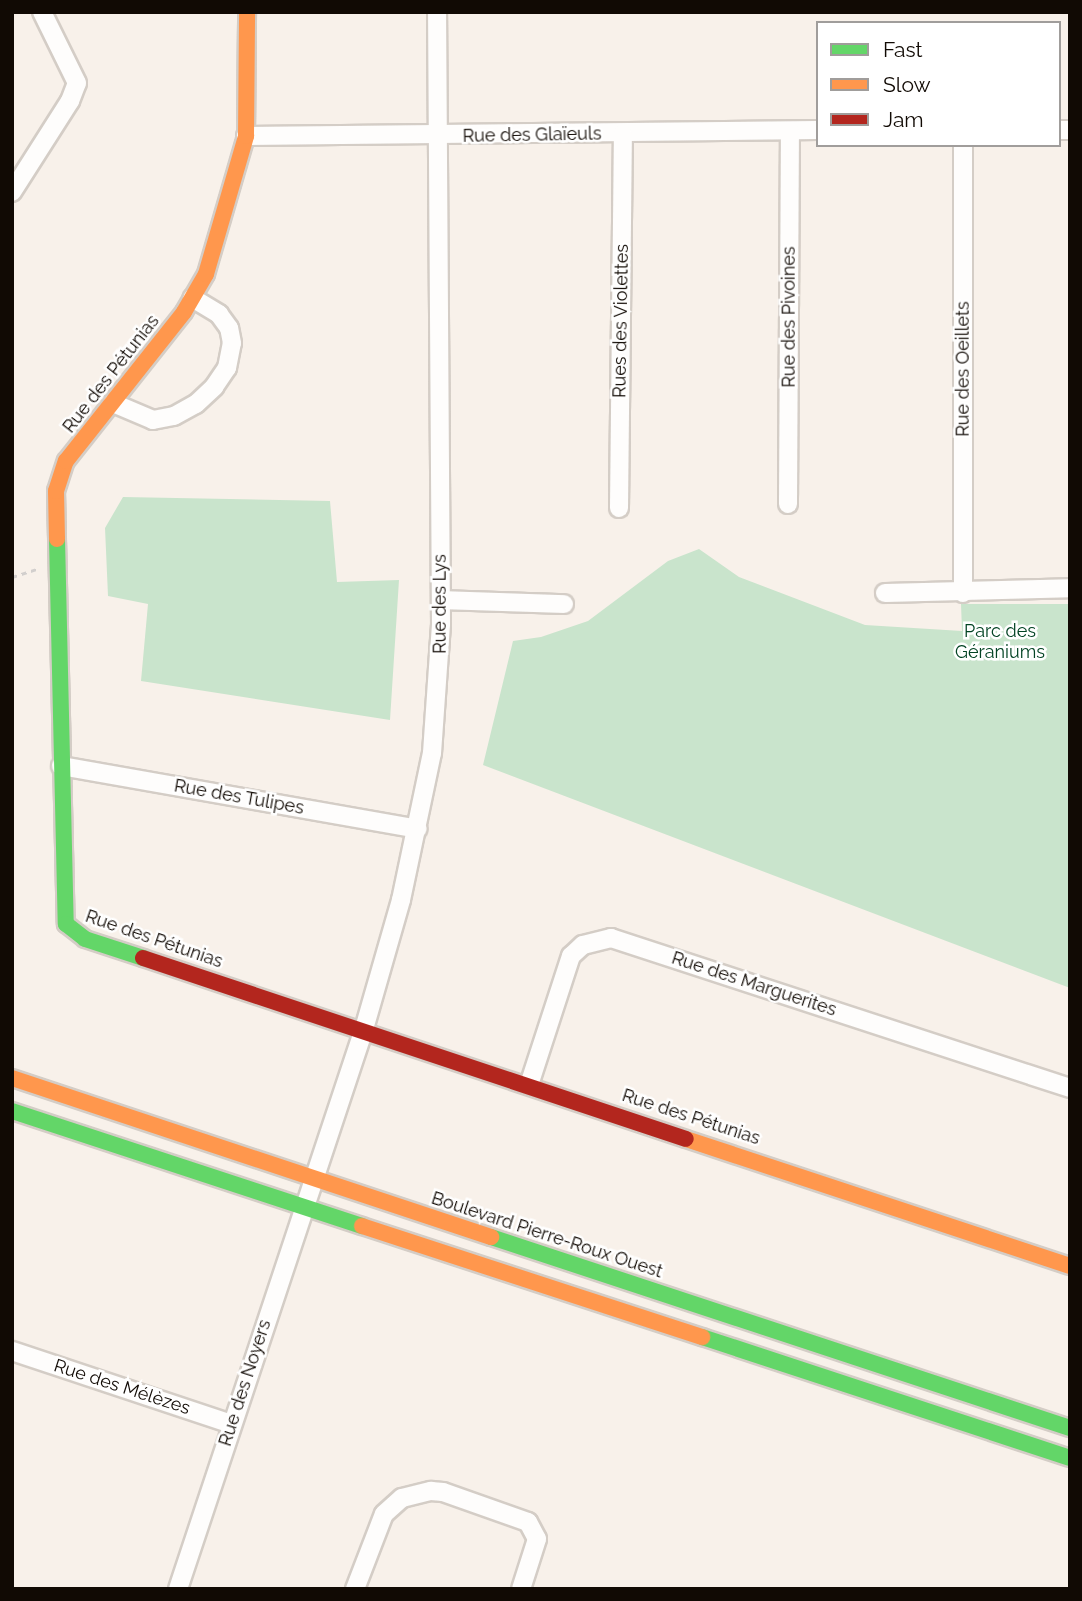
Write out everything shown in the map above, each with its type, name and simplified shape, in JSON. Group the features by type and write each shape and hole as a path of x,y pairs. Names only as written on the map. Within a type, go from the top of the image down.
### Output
{"main road":[{"name":"Rue des Pétunias","path":"247,12 247,136 222,230 192,298 66,461 60,477 58,561 62,913 73,933 1070,1266"},
{"name":"Boulevard Pierre-Roux Ouest","path":"12,1077 1070,1428"},
{"path":"12,1111 1070,1458"}],"street":[{"path":"12,192 71,102 77,83 42,12"},
{"name":"Rue des Lys","path":"312,1177 364,1029 417,829 439,691 441,600 437,12"},
{"name":"Rue des Glaïeuls","path":"247,136 816,130"},
{"name":"Rue des Pivoines","path":"789,504 790,131"},
{"name":"Rues des Violettes","path":"619,508 623,134"},
{"name":"Rue des Oeillets","path":"962,593 963,147"},
{"path":"113,403 153,420 174,416 214,387 227,368 232,343 229,328 219,314 192,298"},
{"path":"885,593 962,593 1070,587"},
{"path":"441,600 564,604"},
{"name":"Rue des Tulipes","path":"61,766 417,829"},
{"name":"Rue des Marguerites","path":"529,1085 571,956 583,945 611,938 1070,1088"},
{"name":"Rue des Noyers","path":"178,1589 312,1177"},
{"name":"Rue des Mélèzes","path":"12,1351 232,1424"},
{"path":"355,1589 384,1514 402,1498 431,1491 443,1492 528,1522 537,1539 521,1589"}],"path":[{"path":"12,577 58,561"}],"green space":[{"path":"123,497 330,501 337,582 399,580 390,720 141,681 148,604 108,596 105,528"},
{"name":"Parc des Géraniums","path":"699,549 739,577 865,625 962,631 961,604 1070,604 1070,988 483,765 513,641 541,637 588,621 668,561"}],"traffic: fast":[{"path":"57,539 66,924 85,939 143,958"},
{"path":"12,1111 362,1226"},
{"path":"491,1237 1070,1428"},
{"path":"702,1337 1070,1458"}],"traffic: slow":[{"path":"57,539 56,491 66,461 184,312 206,274 246,136 247,12"},
{"path":"12,1078 491,1237"},
{"path":"686,1139 1070,1266"},
{"path":"362,1226 702,1337"}],"traffic: jam":[{"path":"143,958 686,1139"}]}
